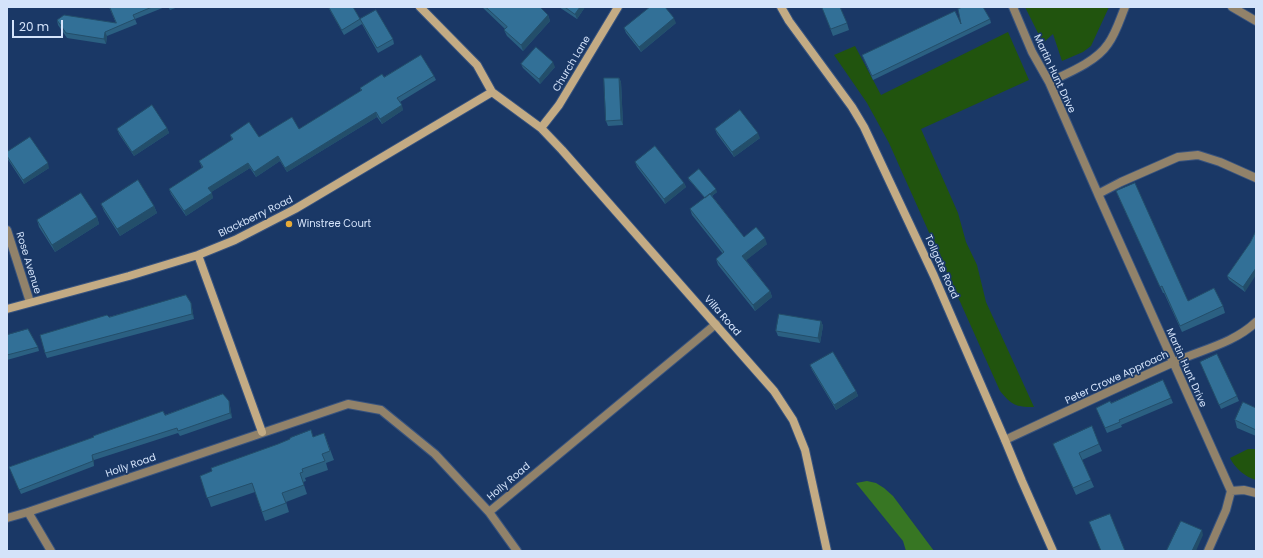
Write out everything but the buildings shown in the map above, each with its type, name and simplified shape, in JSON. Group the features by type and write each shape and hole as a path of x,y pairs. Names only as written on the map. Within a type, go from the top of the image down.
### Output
{"street":[{"path":"420,7 477,65 492,92"},
{"name":"Church Lane","path":"541,128 559,105 618,7"},
{"name":"Tollgate Road","path":"781,7 789,21 852,107 864,127 934,276 1053,551"},
{"name":"Martin Hunt Drive","path":"1013,7 1231,491"},
{"path":"1048,82 1090,61 1102,52 1112,37 1125,7"},
{"path":"1232,7 1256,21"},
{"name":"Villa Road","path":"492,92 541,128 562,150 774,391 793,420 805,450 827,551"},
{"name":"Blackberry Road","path":"7,309 129,276 198,255 235,240 295,210 492,92"},
{"path":"1098,194 1121,182 1178,157 1198,155 1220,162 1256,178"},
{"name":"Rose Avenue","path":"7,230 30,302"},
{"path":"198,255 262,432"},
{"name":"Peter Crowe Approach","path":"1005,440 1173,363 1226,342 1246,331 1256,322"},
{"name":"Holly Road","path":"7,518 348,404 381,410 435,454 489,512 716,324"},
{"path":"1208,551 1226,510 1231,491 1244,490 1256,493"},
{"path":"28,512 51,551"},
{"path":"489,512 517,551"}],"green space":[{"path":"1025,7 1109,7 1091,46 1083,52 1062,61 1053,34 1043,43"},
{"path":"1008,32 1029,80 921,129 958,213 966,242 977,265 986,302 1034,407 1018,406 1011,402 1000,391 889,143 867,103 834,55 855,46 881,95"},
{"path":"1248,449 1256,449 1256,480 1241,472 1230,458"},
{"path":"867,481 876,483 893,496 934,551 906,551 903,541 856,483"}],"place":[{"name":"Winstree Court","path":"289,224"}]}
